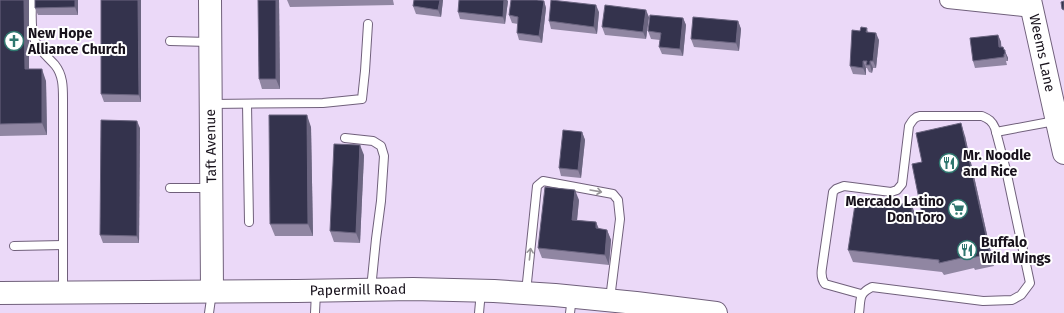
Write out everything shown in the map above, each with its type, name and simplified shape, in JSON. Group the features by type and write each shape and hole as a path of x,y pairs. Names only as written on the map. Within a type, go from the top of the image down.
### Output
{"main road":[{"name":"Taft Avenue","path":"210,0 212,291"},
{"name":"Weems Lane","path":"1031,4 1060,120 1064,153"},
{"name":"Papermill Road","path":"0,293 413,289 525,293 571,305 610,300 716,313"}],"street":[{"path":"948,0 1031,4"}],"lane":[{"path":"32,0 33,32 35,41 43,53 56,67 62,82 62,292"},
{"path":"211,104 323,103 362,99 366,71 368,24"},
{"path":"170,41 210,42"},
{"path":"247,104 249,222"},
{"path":"859,313 861,294 872,287 983,301 1012,300 1021,295 1030,283 1006,170 993,122 988,118 982,116 916,116 909,126 902,184 897,190 891,192 844,186 833,192 821,275 822,281 825,284 861,294"},
{"path":"996,132 1060,120"},
{"path":"345,138 373,141 380,146 384,156 381,201 371,290"},
{"path":"525,293 537,186 543,181 613,194 618,200 620,219 610,300"},
{"path":"170,188 211,188"},
{"path":"14,246 63,245"},
{"path":"209,313 212,291"},
{"path":"315,313 316,291"},
{"path":"479,313 481,291"}],"building":[{"name":"New Hope Alliance Church","path":"0,0 24,0 25,69 42,69 42,123 0,124"},
{"path":"35,0 75,0 75,7 35,8"},
{"path":"101,0 138,0 139,95 101,94"},
{"path":"258,0 276,0 276,79 259,79"},
{"path":"414,0 440,0 438,10 413,6"},
{"path":"459,0 504,0 503,17 458,12"},
{"path":"511,0 544,1 539,36 517,33 518,17 509,15"},
{"path":"551,0 596,5 594,27 549,21"},
{"path":"1064,1 1064,10 1062,9 1061,2"},
{"path":"605,5 646,10 643,32 602,27"},
{"path":"650,15 683,18 680,49 659,47 661,33 648,31"},
{"path":"693,17 738,21 736,43 691,39"},
{"path":"861,27 867,28 866,32 876,33 873,61 870,61 870,65 866,65 867,61 863,61 863,68 850,66 852,30 860,31"},
{"path":"998,35 999,47 1003,47 1005,50 1004,57 973,61 970,38"},
{"path":"269,115 307,115 308,224 270,224"},
{"path":"101,120 137,121 137,236 100,235"},
{"path":"961,123 990,254 971,258 970,256 939,263 939,260 848,250 856,198 912,205 912,215 928,217 928,214 922,214 912,164 922,162 916,133"},
{"path":"563,130 582,132 578,170 559,168"},
{"path":"334,144 360,145 356,233 330,231"},
{"path":"545,187 575,190 572,220 596,222 596,228 607,230 605,255 538,248"}],"place":[{"name":"New Hope Alliance Church","path":"14,41"},
{"name":"Mr. Noodle and Rice","path":"949,163"},
{"name":"Mercado Latino Don Toro","path":"958,209"},
{"name":"Buffalo Wild Wings","path":"967,250"}]}
